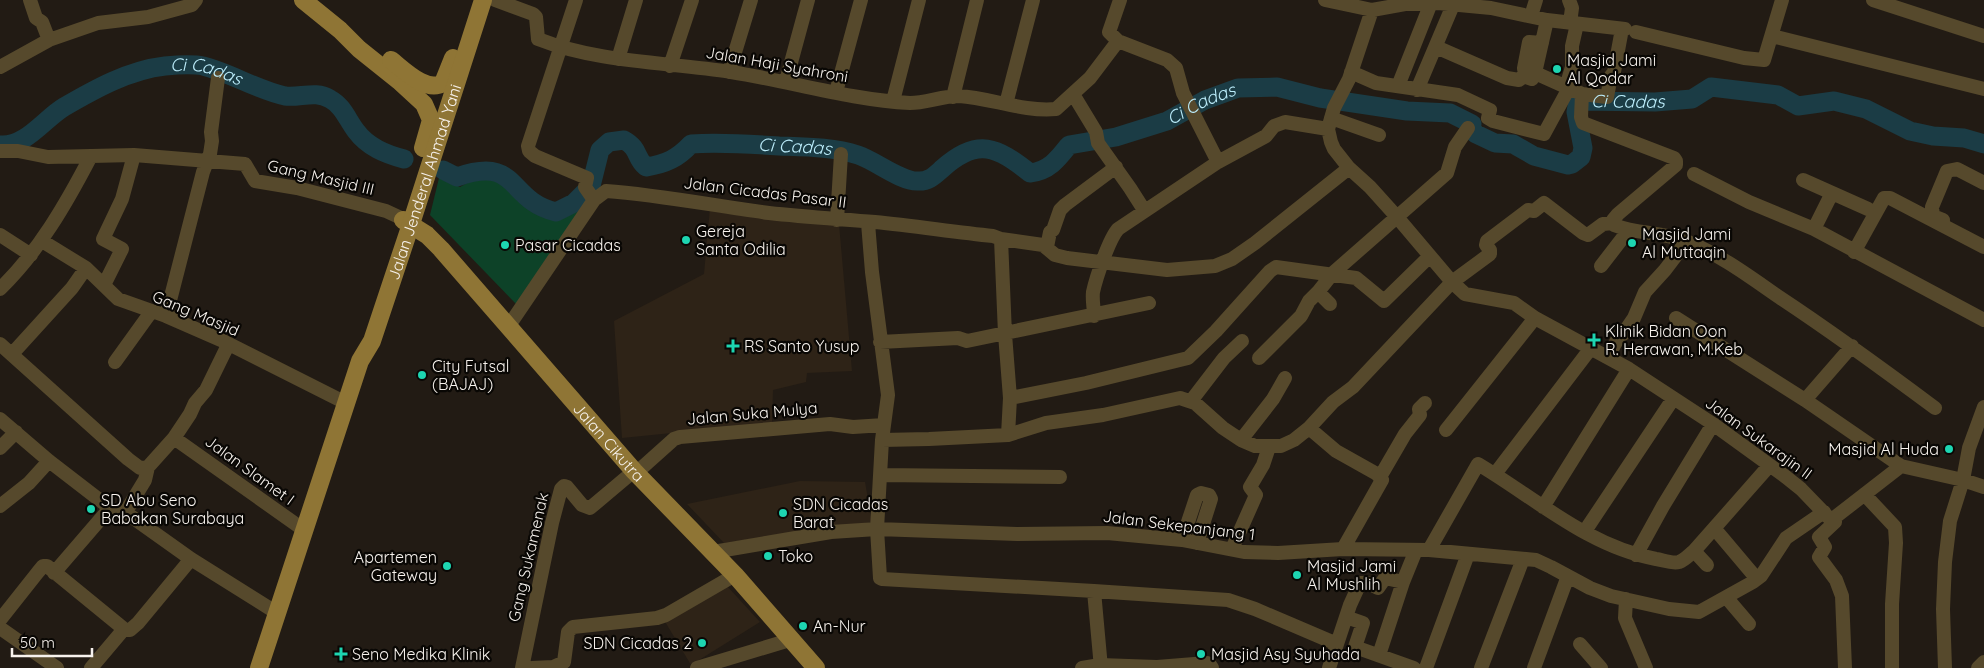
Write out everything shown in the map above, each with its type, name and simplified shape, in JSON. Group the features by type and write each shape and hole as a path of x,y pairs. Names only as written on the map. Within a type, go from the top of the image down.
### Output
{"main road":[{"path":"304,0 340,30"},
{"name":"Jalan Jenderal Ahmad Yani","path":"340,30 356,34 416,79 431,85 440,85 448,74 471,0"},
{"name":"Jalan Jenderal Ahmad Yani","path":"259,668 360,361 361,338 406,221 483,0"},
{"name":"Jalan Jenderal Ahmad Yani","path":"340,30 358,49 399,81 424,104 430,114 430,128 406,221"},
{"name":"Jalan Cikutra","path":"406,221 435,242 635,472 735,575 793,639 816,668"}],"street":[{"path":"30,0 36,18 42,22 49,40"},
{"path":"0,67 49,40 98,24 148,17 192,5 196,0"},
{"name":"Jalan Haji Syahroni","path":"495,0 533,14 536,17 538,39 562,46 618,59 728,72 786,81 836,92 912,103 953,97 1056,109 1090,78 1118,41"},
{"path":"508,327 589,193 587,178 536,156 529,151 528,146 531,132 562,46 576,0"},
{"path":"618,59 636,0"},
{"path":"670,66 692,0"},
{"path":"728,72 751,0"},
{"path":"786,81 808,0"},
{"path":"836,92 861,0"},
{"path":"893,101 919,0"},
{"path":"953,97 977,0"},
{"path":"1006,104 1033,0"},
{"path":"1120,0 1109,32 1118,41 1167,60 1176,68 1184,93 1218,162"},
{"path":"1325,0 1372,10 1406,2 1453,5 1501,5 1546,20 1628,30 1761,61 1766,58 1782,0"},
{"path":"1531,16 1536,0"},
{"path":"1351,72 1376,83 1458,95 1490,110 1488,118 1544,134 1567,87 1572,67 1574,23 1569,0"},
{"path":"1873,0 1984,36"},
{"path":"1398,86 1431,4"},
{"path":"1417,90 1453,5"},
{"path":"1333,113 1351,72 1372,10"},
{"path":"1436,48 1507,78 1519,80 1523,76 1532,79 1536,73 1546,20"},
{"path":"1536,73 1567,87 1582,99 1607,97 1611,76 1628,30"},
{"path":"1772,36 1984,89"},
{"path":"166,316 208,160 212,141 211,132 218,78"},
{"path":"1073,94 1097,138 1144,210"},
{"path":"1582,99 1581,117 1583,122 1647,146 1674,158 1676,161 1676,165 1618,214 1613,223"},
{"path":"1094,316 1093,294 1098,273 1114,232 1218,162 1266,136 1274,126 1285,122 1333,113 1379,135"},
{"name":"Jalan Sukarajin II","path":"1333,113 1334,149 1349,168 1370,187 1452,282 1465,294 1514,303 1535,318 1608,356 1713,424 1801,488 1829,515"},
{"path":"1259,358 1301,316 1309,301 1333,273 1446,173 1455,147 1468,128"},
{"name":"Gang Masjid III","path":"0,151 18,151 48,157 134,155 245,164 255,180 297,188 377,208 406,221"},
{"path":"837,220 841,154"},
{"path":"104,285 122,249 103,239 122,199 134,155"},
{"path":"0,289 42,241 91,156"},
{"path":"1047,247 1050,232 1053,230 1060,210 1116,167"},
{"name":"Jalan Cicadas Pasar II","path":"589,193 606,191 625,193 677,199 704,205 993,236 1001,239 1036,243 1047,247 1055,255 1093,262 1167,270 1215,266 1232,259 1349,168"},
{"path":"1984,182 1957,169 1947,171 1932,207 1933,216 1984,241"},
{"path":"1694,174 1749,202 1814,229 1984,320"},
{"path":"1803,180 1868,209"},
{"path":"1814,229 1832,193"},
{"path":"1854,252 1884,198 1890,198 1984,247"},
{"path":"882,440 929,440 1008,435 1046,424 1103,415 1180,398 1191,401 1223,428 1241,440 1256,446 1281,446 1294,440 1309,428 1333,402 1353,387 1452,282 1491,252 1486,245 1487,241 1528,210 1534,211 1544,203 1588,235 1603,224 1613,223 1628,231 1660,233 1687,241 1714,254 1852,346 1935,408"},
{"path":"868,222 880,342 888,394 882,440 877,529 879,576 882,580 1228,600 1255,609 1337,644"},
{"path":"1601,266 1628,231"},
{"path":"0,235 31,255"},
{"path":"1001,239 1010,398 1008,435"},
{"name":"Gang Masjid","path":"42,241 86,268 118,299 166,316 221,340 228,346 346,403"},
{"path":"1608,356 1620,335 1623,334 1634,318 1645,292 1687,241"},
{"path":"1010,398 1086,383 1188,358 1216,331 1273,269 1280,267 1333,273 1356,278 1384,301 1430,256"},
{"path":"12,354 72,288 86,268"},
{"path":"1318,292 1330,304"},
{"path":"880,342 958,338 967,341 1149,303"},
{"path":"116,362 151,312"},
{"path":"1446,430 1535,318"},
{"path":"1676,318 1805,400 1900,466 1963,480 1984,487"},
{"path":"1191,401 1224,358 1242,341"},
{"path":"0,344 128,459 140,468 148,467"},
{"path":"124,513 145,480 148,467 174,438 195,403 206,390 228,346"},
{"path":"1805,400 1852,346"},
{"path":"1495,474 1592,348"},
{"path":"1543,507 1629,369"},
{"path":"1241,440 1273,399 1285,378"},
{"path":"1585,531 1673,399"},
{"path":"1344,549 1355,526 1380,485 1382,480 1380,477 1404,436 1420,415 1419,409 1425,403"},
{"path":"1945,668 1943,609 1945,562 1950,521 1963,480 1969,448 1984,407"},
{"path":"0,419 49,461 110,508 124,513 191,559 277,613"},
{"path":"1636,555 1663,506 1713,424"},
{"name":"Jalan Suka Mulya","path":"635,472 680,436 823,425 853,427 884,425"},
{"path":"1309,428 1336,451 1380,477"},
{"path":"0,448 16,432"},
{"name":"Jalan Slamet I","path":"174,438 304,530"},
{"path":"1232,549 1256,495 1250,487 1263,465 1269,447"},
{"path":"0,506 29,482 49,461"},
{"path":"1379,655 1403,582 1478,464 1543,507 1618,549 1636,555 1673,562 1685,560 1694,551 1769,466"},
{"path":"1714,528 1757,579 1786,538 1865,495 1900,466"},
{"name":"Gang Sukamenak","path":"522,668 552,523 561,489 564,486 567,487 582,505 590,508 635,472"},
{"path":"881,475 1060,477"},
{"path":"1182,540 1197,495 1209,495 1212,499 1197,543"},
{"path":"1865,495 1895,527 1892,668"},
{"path":"54,574 110,508"},
{"path":"1829,515 1833,526 1819,537 1825,547 1819,556 1836,580 1842,596 1845,668"},
{"name":"Jalan Sekepanjang 1","path":"713,552 830,532 877,529 1017,534 1106,533 1182,540 1232,549 1278,553 1344,549 1422,550 1536,560 1590,588 1626,599 1693,613 1704,610 1757,579"},
{"path":"1694,551 1707,565"},
{"path":"1426,668 1468,554"},
{"path":"0,620 43,566 47,566 54,574 124,629 130,630 138,623 191,559"},
{"path":"1481,668 1523,559"},
{"path":"532,668 553,667 564,662 568,632 574,627 650,619 666,615 735,575"},
{"path":"1534,668 1568,576"},
{"path":"1329,668 1346,616 1360,583 1368,583 1378,588 1385,578 1403,582"},
{"path":"1094,591 1101,666"},
{"path":"1726,597 1748,624"},
{"path":"1626,599 1625,618 1646,668"},
{"path":"1346,616 1363,623 1355,647 1414,668"},
{"path":"0,628 57,668"},
{"path":"91,668 124,629"},
{"path":"697,668 718,665 793,639"},
{"path":"1580,644 1602,668"},
{"path":"1978,668 1984,662"},
{"path":"1082,668 1101,666 1157,668 1206,663 1212,668"}],"shaded area":[{"name":"RS Santo Yusup","path":"710,208 839,224 852,371 807,373 806,382 773,390 772,423 622,438 614,321 704,274"},
{"name":"SDN Cicadas Barat","path":"800,481 865,482 872,522 724,543 687,504"},
{"name":"SDN Cicadas 2","path":"727,586 760,622 691,665 664,620"}],"green space":[{"name":"Pasar Cicadas","path":"515,175 517,192 543,209 549,211 564,208 584,197 588,204 517,305 430,215 439,178 460,187 478,177"}],"waterway":[{"name":"Ci Cadas","path":"0,145 18,142 64,107 100,87 125,76 152,68 194,65 213,69 264,90 285,96 325,96 338,105 356,131 371,146 404,159"},
{"name":"Ci Cadas","path":"443,170 457,177 477,172 492,172 503,175 528,198 540,206 556,212 574,203 591,186 600,150 609,142 624,140 633,147 646,167 671,160 691,144 724,143 839,150 865,158 903,178 917,181 932,178 955,158 967,152 987,149 1007,157 1030,173 1048,167 1069,145 1116,137 1167,121 1205,100 1238,88 1277,87 1320,98 1407,111 1450,113 1472,124 1470,128 1476,134 1495,143 1513,144 1534,156 1568,165 1581,157 1583,148 1576,112 1578,101 1655,102 1692,99 1711,87 1778,95 1798,106 1834,101 1866,109 1910,131 1933,136 1964,138 1984,144"}],"place":[{"name":"Masjid Jami Al Qodar","path":"1557,69"},
{"name":"Gereja Santa Odilia","path":"686,240"},
{"name":"Masjid Jami Al Muttaqin","path":"1632,243"},
{"name":"Pasar Cicadas","path":"505,245"},
{"name":"Klinik Bidan Oon R. Herawan, M.Keb","path":"1594,340"},
{"name":"RS Santo Yusup","path":"733,346"},
{"name":"City Futsal (BAJAJ)","path":"422,375"},
{"name":"Masjid Al Huda","path":"1949,449"},
{"name":"SD Abu Seno Babakan Surabaya","path":"91,509"},
{"name":"SDN Cicadas Barat","path":"783,513"},
{"name":"Toko","path":"768,556"},
{"name":"Apartemen Gateway","path":"447,566"},
{"name":"Masjid Jami Al Mushlih","path":"1297,575"},
{"name":"An-Nur","path":"803,626"},
{"name":"SDN Cicadas 2","path":"702,643"},
{"name":"Seno Medika Klinik","path":"341,654"},
{"name":"Masjid Asy Syuhada","path":"1201,654"}]}
